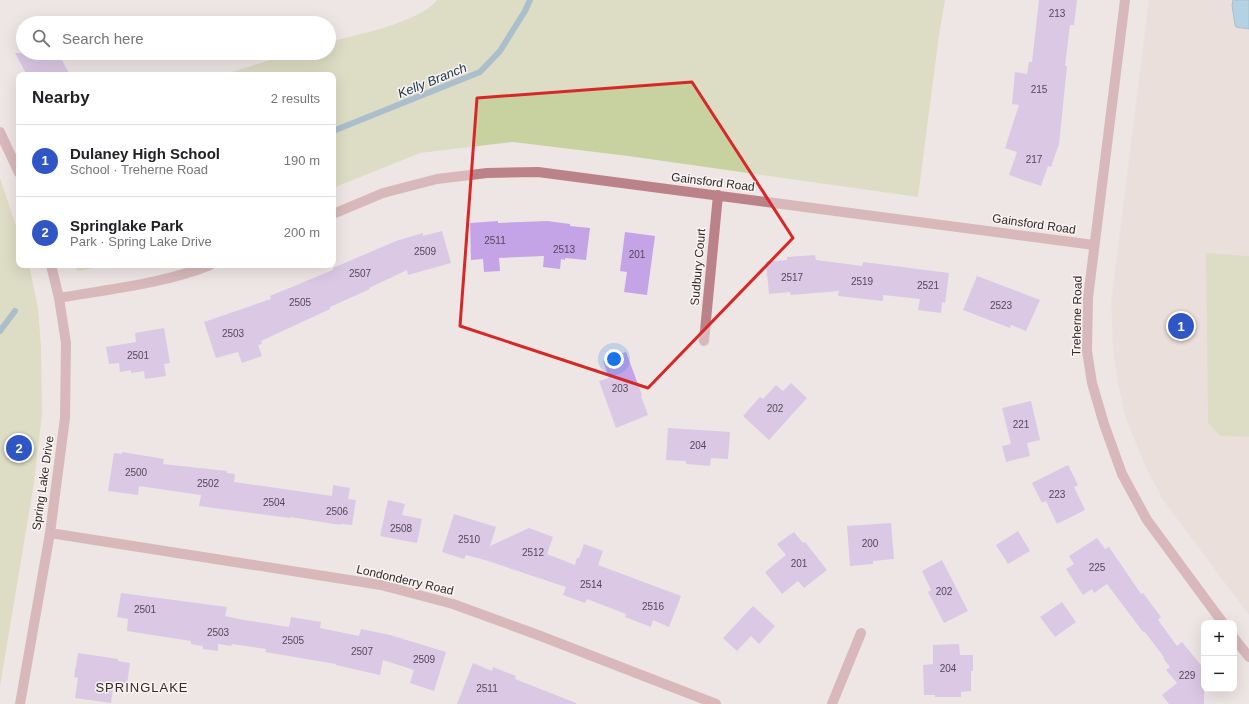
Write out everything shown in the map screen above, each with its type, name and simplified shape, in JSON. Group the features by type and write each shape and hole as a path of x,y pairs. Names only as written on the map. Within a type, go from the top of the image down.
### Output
{"street":[{"name":"Treherne Road","path":"1125,0 1088,298 1087,351 1092,383 1104,424 1122,474 1147,520 1221,620"},
{"path":"0,132 16,167"},
{"name":"Gainsford Road","path":"336,213 383,193 437,179 487,173 538,172 1094,245"},
{"name":"Sudbury Court","path":"704,341 718,196"},
{"name":"Spring Lake Drive","path":"20,704 50,533 65,418 66,343 59,298 52,268"},
{"path":"59,298 156,281 203,268"},
{"name":"Londonderry Road","path":"50,533 381,585 460,607 546,638 716,704"},
{"path":"832,704 861,633"},
{"path":"1237,642 1249,657"}],"highlighted area":[{"path":"692,82 793,238 648,388 460,326 477,98"}],"shaded area":[{"path":"1149,0 1249,0 1249,615 1163,500 1146,468 1125,416 1118,383 1113,349 1111,304"}],"green space":[{"path":"437,0 945,0 918,197 628,156 513,142 420,153 336,187 336,72 232,72 270,60 336,60 336,40 387,27 417,15 429,8"},
{"path":"0,178 16,226 16,268 30,268 38,308 41,347 42,414 34,483 0,686"},
{"path":"1206,253 1249,256 1249,437 1220,436 1208,423"},
{"path":"76,268 94,268 77,271"}],"water":[{"path":"1233,0 1249,0 1249,29 1236,27 1232,5"}],"building":[{"path":"1039,0 1077,0 1074,25 1070,25 1065,66 1067,66 1059,144 1051,167 1048,166 1041,186 1009,175 1017,152 1005,148 1019,105 1012,104 1015,72 1027,74 1029,62 1032,62"},
{"path":"19,60 62,60 68,72 25,72"},
{"path":"498,221 498,223 547,221 570,224 570,226 590,228 586,260 561,259 560,269 543,267 544,256 499,258 500,271 484,272 483,259 471,260 470,223"},
{"path":"442,231 451,263 408,275 407,270 330,307 330,309 261,341 262,344 258,345 262,356 242,363 238,352 216,358 204,322 271,299 270,296 333,270 333,268 396,241 423,233 423,236"},
{"path":"625,232 655,236 647,295 624,292 627,272 620,271"},
{"path":"815,255 816,260 862,266 863,262 949,273 945,303 942,302 941,313 918,310 920,299 883,295 883,301 838,296 839,291 791,295 790,292 769,294 766,262 787,260 787,257"},
{"path":"977,276 1040,300 1026,331 1011,325 1010,328 963,310"},
{"path":"164,328 170,363 164,364 166,376 145,379 144,371 131,373 131,370 120,372 119,363 109,364 106,347 136,342 135,333"},
{"path":"626,352 648,415 616,428 599,381 609,378 603,361"},
{"path":"791,383 807,398 769,440 743,416 760,397 763,399 776,385 783,391"},
{"path":"1031,401 1040,440 1027,443 1030,456 1006,462 1002,446 1011,444 1002,408"},
{"path":"668,428 730,432 728,459 711,458 710,466 686,464 686,461 666,460"},
{"path":"122,452 164,459 163,464 227,471 227,473 235,474 234,482 332,496 333,485 350,488 348,499 356,500 352,525 341,525 199,506 201,495 139,486 138,495 108,491 114,453 122,454"},
{"path":"1068,465 1078,485 1074,487 1085,510 1057,524 1046,501 1042,503 1032,483"},
{"path":"388,500 405,504 402,515 422,519 417,543 380,536"},
{"path":"454,514 496,527 490,546 529,528 553,537 547,554 575,565 584,544 603,551 598,565 681,596 669,627 653,620 651,627 625,617 626,614 587,599 585,603 563,595 566,587 485,560 466,555 464,559 442,552"},
{"path":"891,523 894,559 873,561 873,564 850,566 847,526"},
{"path":"1018,531 1030,551 1008,564 996,545"},
{"path":"794,532 803,543 805,542 827,570 804,588 798,581 782,594 765,572 786,555 777,544"},
{"path":"1097,538 1105,549 1109,547 1141,594 1143,593 1161,617 1158,620 1177,646 1182,642 1201,665 1201,692 1204,692 1204,704 1169,704 1162,695 1177,683 1166,670 1170,667 1163,658 1164,657 1107,584 1094,593 1092,589 1083,595 1066,569 1074,564 1069,556"},
{"path":"942,560 968,611 944,623 928,592 931,590 922,571"},
{"path":"121,593 227,607 225,616 289,627 291,617 321,622 320,628 359,636 361,629 390,635 446,652 434,691 410,683 414,670 383,660 380,675 336,664 265,652 266,649 232,644 231,646 218,644 218,651 203,649 203,646 191,644 191,641 127,631 128,619 117,617"},
{"path":"1062,602 1076,622 1055,637 1040,617"},
{"path":"753,606 775,626 759,644 751,636 737,651 723,638"},
{"path":"959,644 960,655 973,655 971,691 961,692 961,697 935,697 935,695 924,695 923,665 933,664 933,645"},
{"path":"78,653 118,659 118,661 130,663 127,684 114,682 111,703 75,698 78,678 74,677"},
{"path":"473,663 492,671 493,667 516,676 515,679 576,704 457,704"}],"waterway":[{"name":"Kelly Branch","path":"336,130 480,72 500,51 525,11 530,0"},
{"name":"Kelly Branch","path":"0,331 15,311"}],"place":[{"name":"Dulaney High School","path":"1181,326"},
{"name":"Springlake Park","path":"19,448"}],"district":[{"name":"SPRINGLAKE","path":"142,687"}]}
